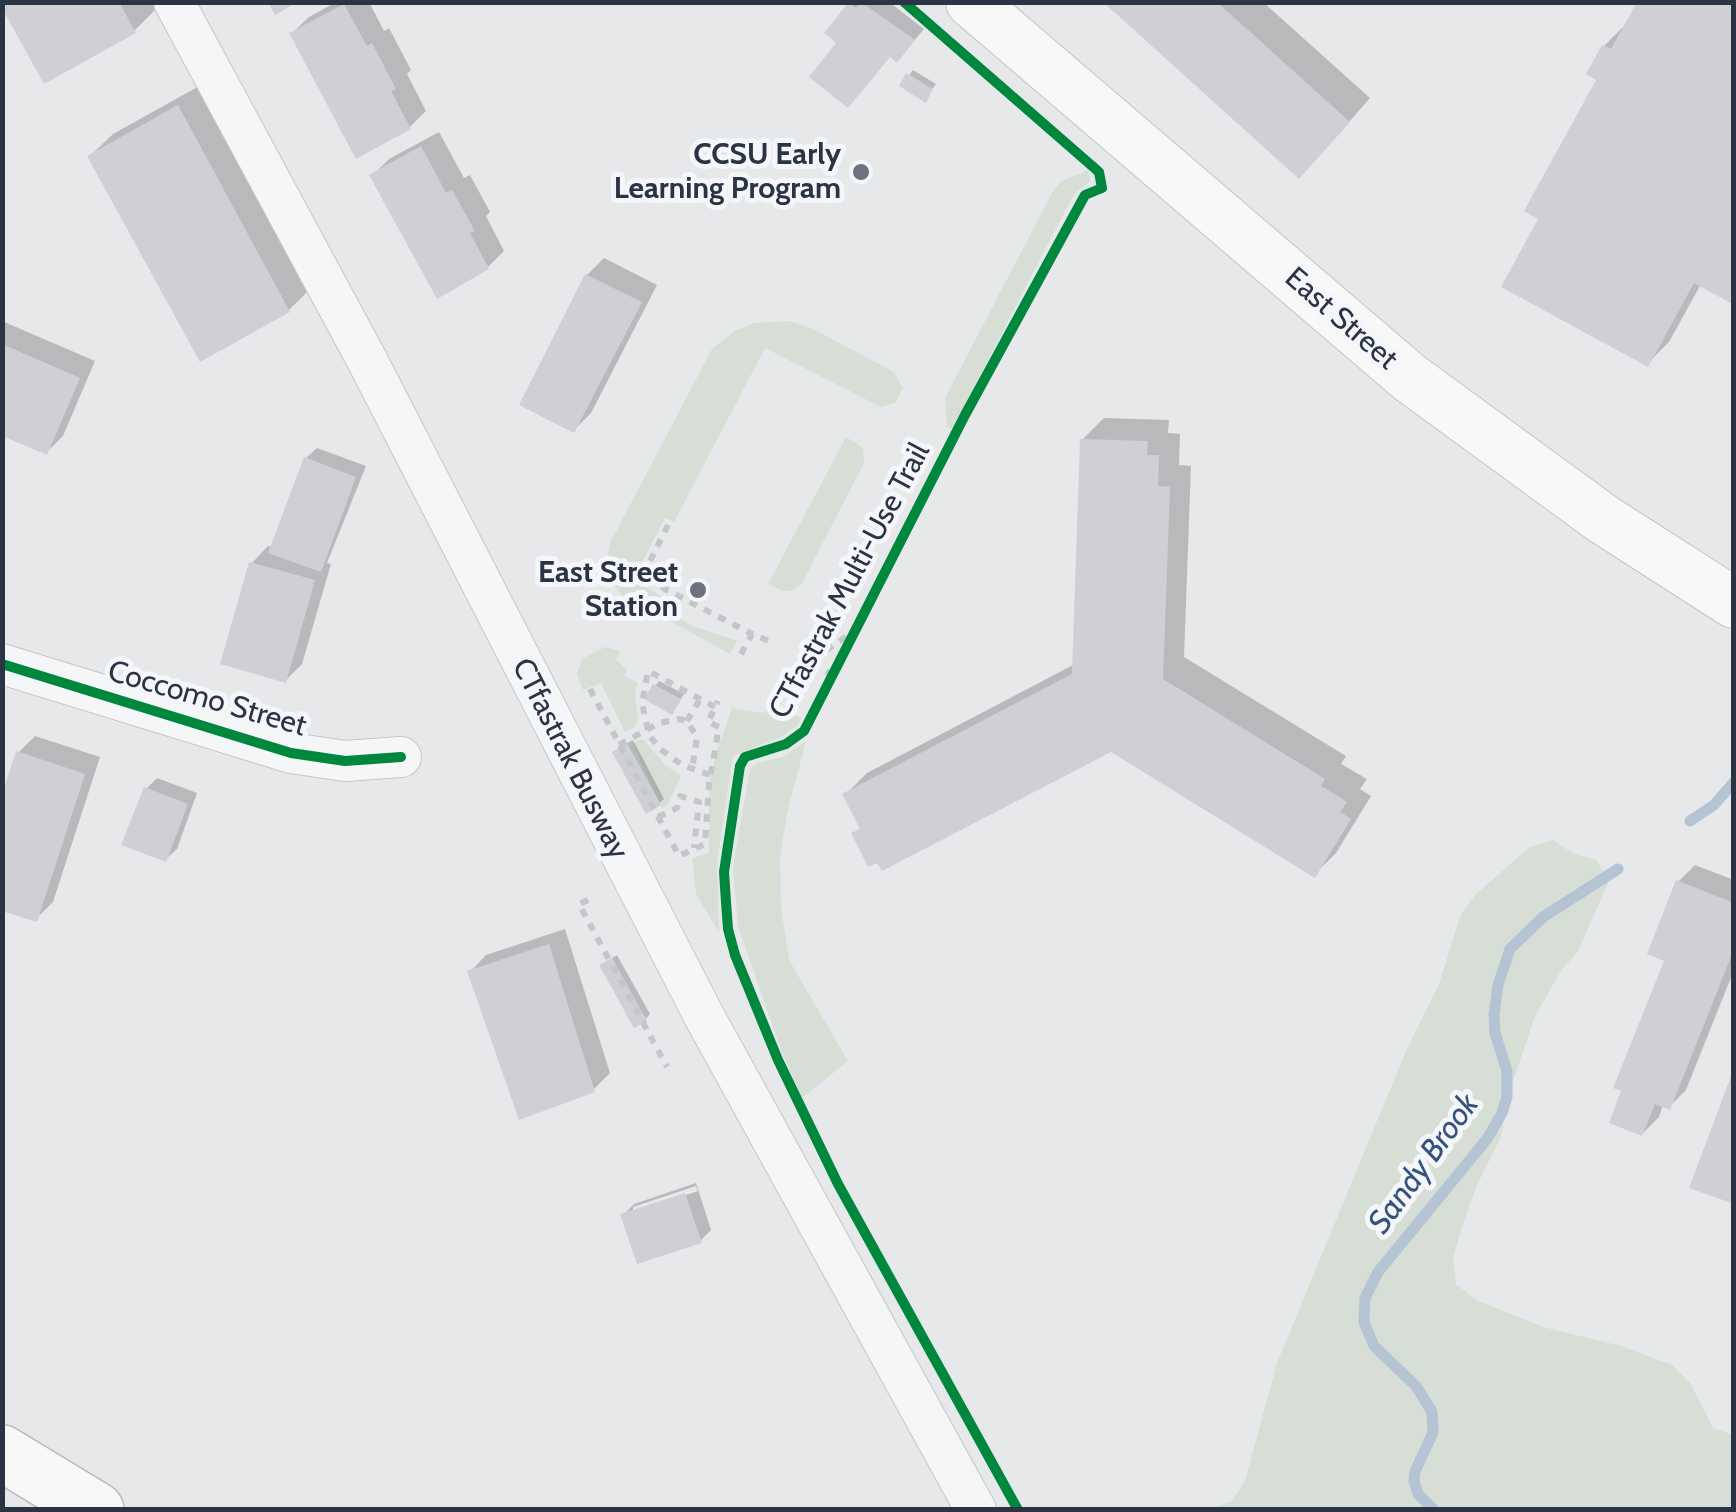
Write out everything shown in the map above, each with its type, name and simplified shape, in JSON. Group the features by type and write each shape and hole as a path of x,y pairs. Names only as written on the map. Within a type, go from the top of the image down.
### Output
{"highway":[{"path":"2,1454 96,1510"}],"main road":[{"name":"East Street","path":"971,2 1410,378 1602,519 1734,604"}],"street":[{"name":"CTfastrak Busway","path":"174,2 367,360 704,1016 976,1510"},
{"name":"Coccomo Street","path":"2,664 291,753 345,761 401,757"}],"path":[{"path":"668,525 642,577 769,641"},
{"path":"833,675 809,662 856,630"},
{"path":"741,654 752,634"},
{"path":"590,689 679,856 705,844 718,727 708,722 716,704 648,672 642,703 648,730 660,749 692,770 710,776"},
{"path":"687,721 700,699"},
{"path":"619,744 670,718 687,721 697,738 692,770"},
{"path":"658,817 677,808 680,796 699,802 694,849"},
{"path":"588,900 579,904 667,1067"}],"shaded area":[{"path":"1088,170 1090,181 1074,194 952,429 947,426 945,398 1053,191 1062,181"},
{"path":"789,321 813,329 894,372 903,388 896,402 881,407 765,348 674,522 665,518 633,580 665,598 675,615 692,626 737,641 730,654 621,594 611,580 610,543 712,349 736,330 755,323"},
{"path":"846,437 863,448 864,463 801,585 783,591 768,584"},
{"path":"605,647 621,651 616,659 627,670 624,676 637,682 638,719 635,727 625,732 601,683 583,690 577,674 582,659"},
{"path":"777,707 801,718 798,725 781,737 733,756 717,863 719,932 696,894 692,859 709,852 709,784 716,754 732,708 762,713"},
{"path":"640,739 681,776 668,804 662,808 633,744"},
{"path":"806,741 780,858 781,908 789,960 848,1061 802,1098 782,1053 738,926 733,867 750,769 757,763 783,757"},
{"path":"1553,840 1574,854 1596,860 1609,881 1578,951 1561,971 1535,1016 1511,1087 1500,1139 1477,1185 1460,1233 1453,1259 1456,1284 1476,1300 1543,1327 1621,1346 1672,1365 1690,1383 1713,1428 1733,1435 1733,1509 1210,1509 1232,1501 1245,1481 1277,1363 1406,1051 1439,984 1461,914 1475,895 1530,847"}],"building":[{"path":"2,2 119,2 136,33 44,84"},
{"path":"268,2 297,2 275,15"},
{"path":"861,2 915,40 897,63 890,57 848,108 809,77 836,43 824,33 848,3 856,8"},
{"path":"1103,2 1217,2 1350,122 1299,179"},
{"path":"1637,2 1734,2 1734,305 1694,283 1648,367 1501,287 1538,219 1524,211 1596,80 1586,74 1602,45 1611,49"},
{"path":"344,4 367,46 372,43 411,129 356,159 289,33"},
{"path":"906,73 933,89 926,103 899,86"},
{"path":"178,105 290,312 200,362 87,156"},
{"path":"421,146 446,193 452,190 475,231 470,233 489,269 437,299 369,175"},
{"path":"585,274 642,302 574,433 519,405"},
{"path":"2,344 80,378 47,455 2,436"},
{"path":"1080,439 1148,441 1147,455 1159,455 1158,486 1170,487 1163,679 1325,779 1321,786 1347,802 1340,812 1351,819 1315,878 1111,752 882,871 877,863 868,867 851,833 860,829 842,794 1072,674"},
{"path":"304,457 356,477 321,572 268,553"},
{"path":"249,562 315,580 286,683 220,664"},
{"path":"653,684 681,699 672,715 644,699"},
{"path":"627,743 661,805 646,814 612,752"},
{"path":"16,751 85,774 37,922 2,911 2,794"},
{"path":"144,787 188,804 166,862 121,845"},
{"path":"1676,880 1734,903 1734,949 1670,1110 1655,1104 1642,1136 1609,1123 1621,1091 1613,1088 1664,961 1647,954"},
{"path":"549,944 595,1092 519,1120 467,971"},
{"path":"612,958 647,1021 634,1028 599,965"},
{"path":"1734,1071 1734,1204 1689,1188"},
{"path":"685,1193 702,1243 637,1264 620,1214"}],"waterway":[{"name":"Sandy Brook","path":"1690,821 1714,805 1734,782"},
{"name":"Sandy Brook","path":"1434,1510 1418,1494 1414,1481 1433,1433 1432,1412 1416,1386 1374,1346 1364,1322 1365,1298 1378,1272 1487,1139 1502,1113 1507,1097 1507,1071 1495,1033 1494,1014 1498,985 1510,949 1543,917 1618,869"}],"cycle path":[{"name":"CTfastrak Multi-Use Trail","path":"904,2 1099,172 1102,188 1085,195 965,415 804,731 786,744 745,757 740,766 724,872 728,929 778,1060 838,1184 1018,1510"},
{"path":"2,664 291,753 345,761 401,757"}],"place":[{"name":"CCSU Early Learning Program","path":"861,172"},
{"name":"East Street Station","path":"698,590"}]}
